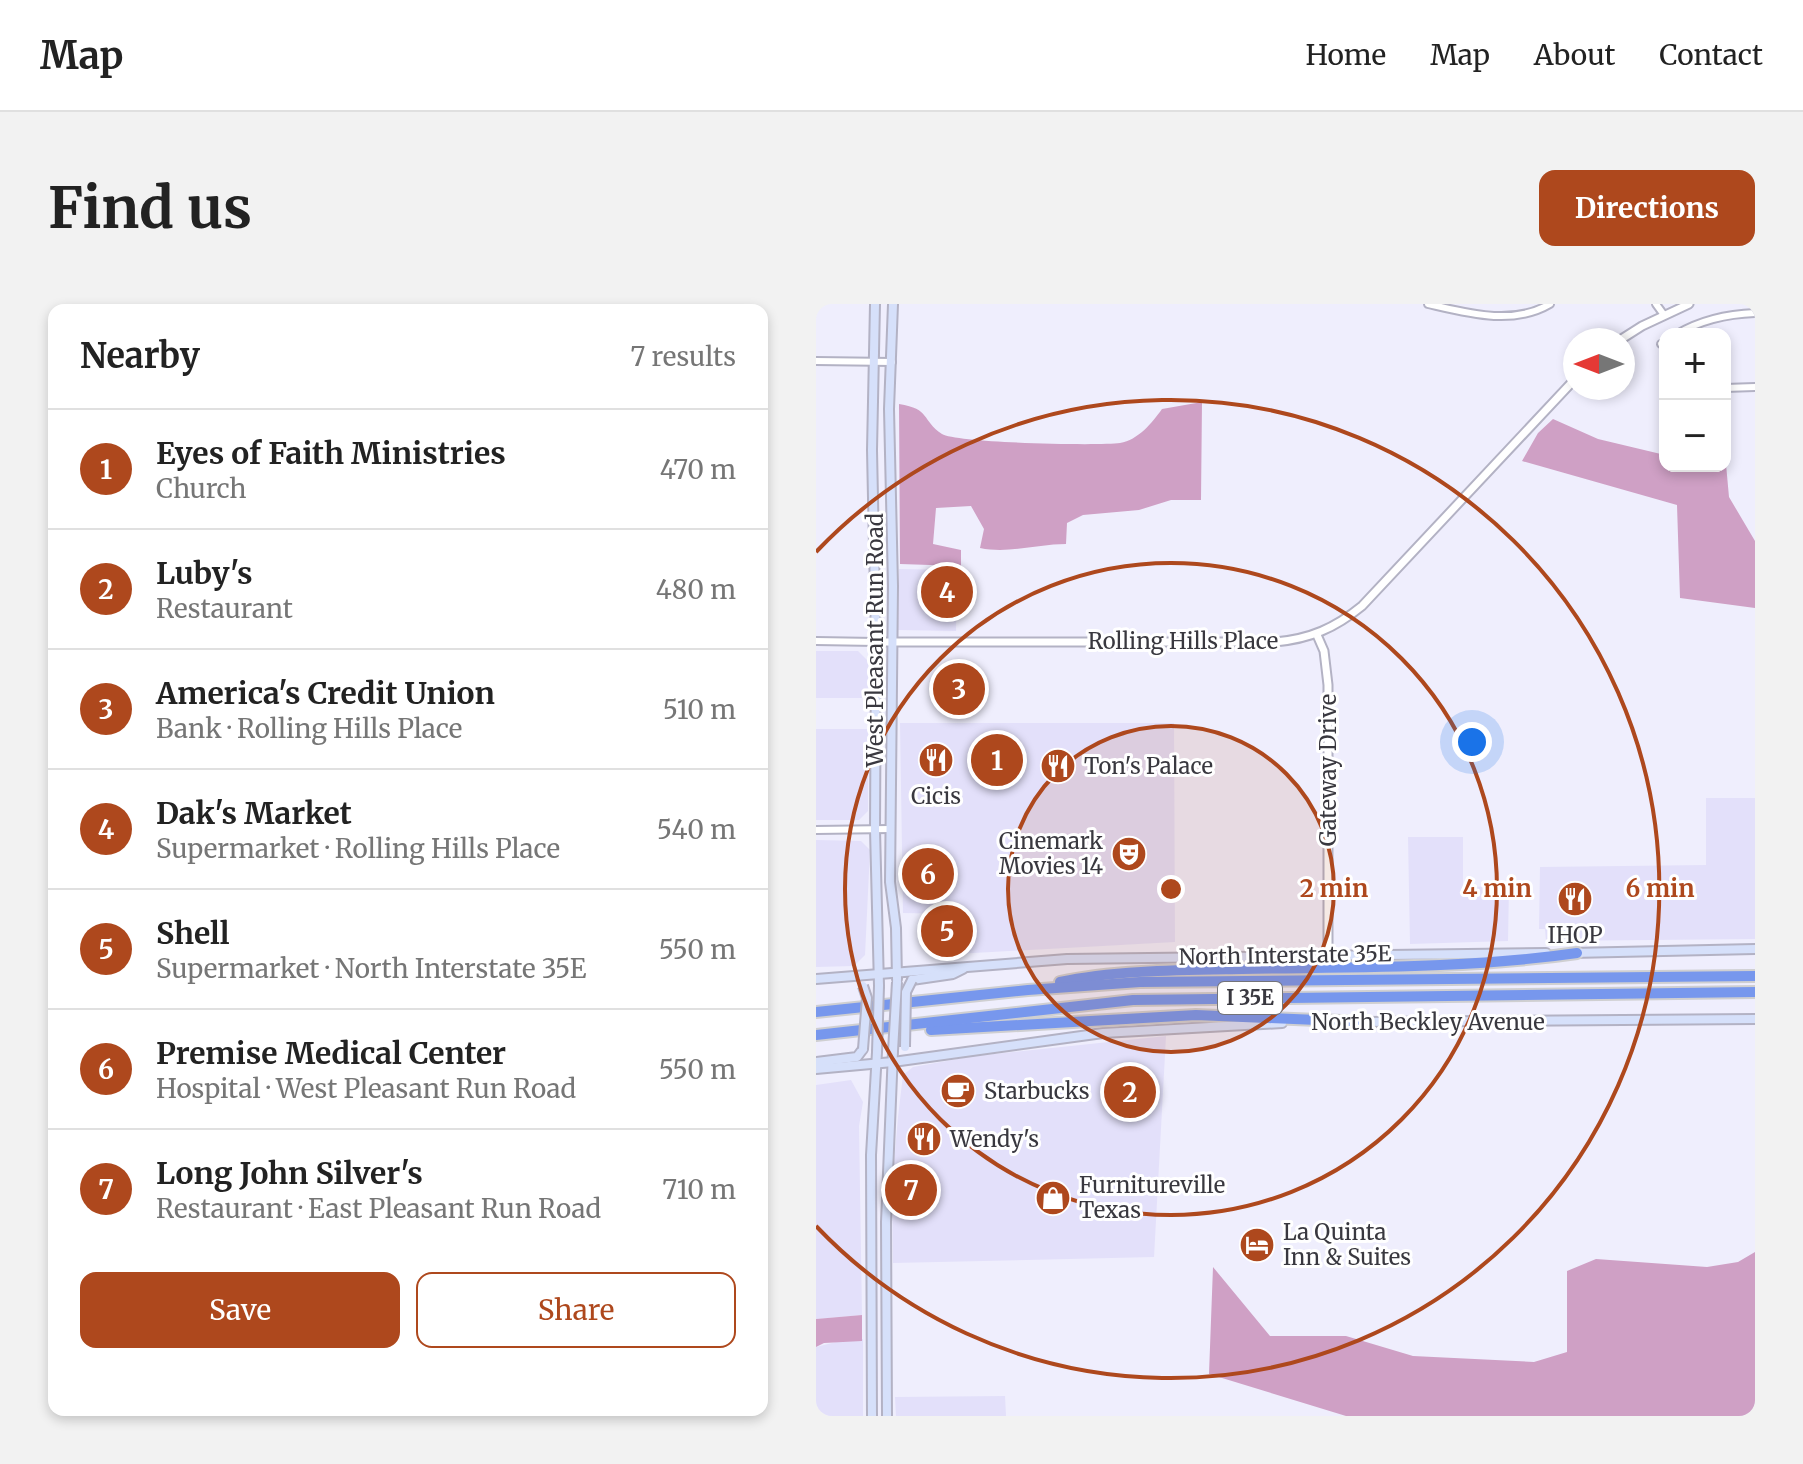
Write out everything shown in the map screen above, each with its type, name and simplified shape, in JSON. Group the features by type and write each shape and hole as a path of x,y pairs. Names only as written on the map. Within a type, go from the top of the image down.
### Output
{"highway":[{"path":"1028,990 1066,981 1185,971 1448,965 1529,960 1577,953"},
{"name":"I 35E","path":"816,1012 1028,990 1201,981 1755,976"},
{"name":"I 35E","path":"818,1035 1133,1000 1755,992"},
{"path":"818,1035 850,1039 945,1028 1050,1025 1170,1016 1365,1022"}],"main road":[{"name":"West Pleasant Run Road","path":"872,1416 871,1155 879,986 872,450 875,304"},
{"name":"West Pleasant Run Road","path":"887,1416 886,1236 897,978 896,928 890,882 892,642 889,409 893,304"},
{"name":"North Interstate 35E","path":"816,979 879,975 897,978 967,967 1067,959 1755,949"},
{"path":"923,1058 905,1047 906,992 912,980 953,974 967,967"},
{"path":"816,1062 857,1057 863,1049 867,998 863,986 828,978"},
{"name":"North Beckley Avenue","path":"816,1069 893,1062 1103,1033 1244,1024 1755,1019"},
{"path":"871,1236 886,1236"},
{"path":"871,1308 886,1308"},
{"path":"871,1353 887,1352"}],"street":[{"path":"1428,304 1504,316 1523,315 1550,304"},
{"path":"1656,304 1664,315"},
{"path":"1635,331 1689,304"},
{"path":"1687,328 1714,318 1755,313"},
{"path":"816,361 892,362"},
{"path":"1731,388 1755,387"},
{"name":"Rolling Hills Place","path":"876,642 1275,642 1317,635 1362,606 1563,392"},
{"name":"Gateway Drive","path":"1317,635 1324,651 1328,685 1328,955"},
{"path":"816,641 876,642"},
{"path":"816,830 890,829"}],"shaded area":[{"path":"1202,402 1201,500 1171,500 1139,510 1083,515 1067,523 1066,544 1002,550 980,548 984,529 971,506 936,508 933,544 961,550 961,566 900,564 899,404 921,412 935,429 953,437 999,442 1085,444 1127,441 1144,430 1162,409"},
{"path":"1553,419 1598,439 1659,454 1659,472 1727,472 1729,497 1755,541 1755,608 1680,598 1677,505 1522,461 1538,433"},
{"path":"899,569 957,570 956,631 898,630"},
{"path":"816,651 858,651 868,661 868,698 816,698"},
{"path":"900,723 1174,723 1175,942 956,954 956,914 903,913"},
{"path":"816,729 868,729 868,811 859,820 816,820"},
{"path":"1706,798 1755,798 1755,939 1546,941 1545,929 1539,929 1540,867 1706,865"},
{"path":"1408,837 1463,837 1463,887 1509,886 1508,941 1410,944"},
{"path":"816,840 861,841 870,850 865,955 854,966 816,967"},
{"path":"1166,1036 1154,1257 893,1263 892,1188 903,1075 913,1067 974,1056"},
{"path":"851,1080 863,1102 859,1126 862,1315 816,1319 816,1085"},
{"path":"1755,1252 1755,1416 1346,1416 1209,1374 1213,1267 1270,1336 1346,1336 1413,1356 1534,1362 1567,1352 1567,1271 1596,1259 1707,1267 1738,1262"},
{"path":"862,1315 862,1341 824,1343 816,1347 816,1319"},
{"path":"863,1339 863,1416 816,1416 816,1347"},
{"path":"1005,1396 1006,1416 896,1416 895,1397"}],"place":[{"name":"Dak's Market","path":"947,592"},
{"name":"America's Credit Union","path":"959,689"},
{"name":"Cicis","path":"936,760"},
{"name":"Eyes of Faith Ministries","path":"997,760"},
{"name":"Ton's Palace","path":"1058,766"},
{"name":"Cinemark Movies 14","path":"1129,854"},
{"name":"Premise Medical Center","path":"928,874"},
{"name":"IHOP","path":"1575,899"},
{"name":"Shell","path":"947,931"},
{"name":"Starbucks","path":"958,1091"},
{"name":"Luby's","path":"1130,1092"},
{"name":"Wendy's","path":"924,1139"},
{"name":"Long John Silver's","path":"911,1190"},
{"name":"Furnitureville Texas","path":"1053,1198"},
{"name":"La Quinta Inn & Suites","path":"1257,1245"}]}
